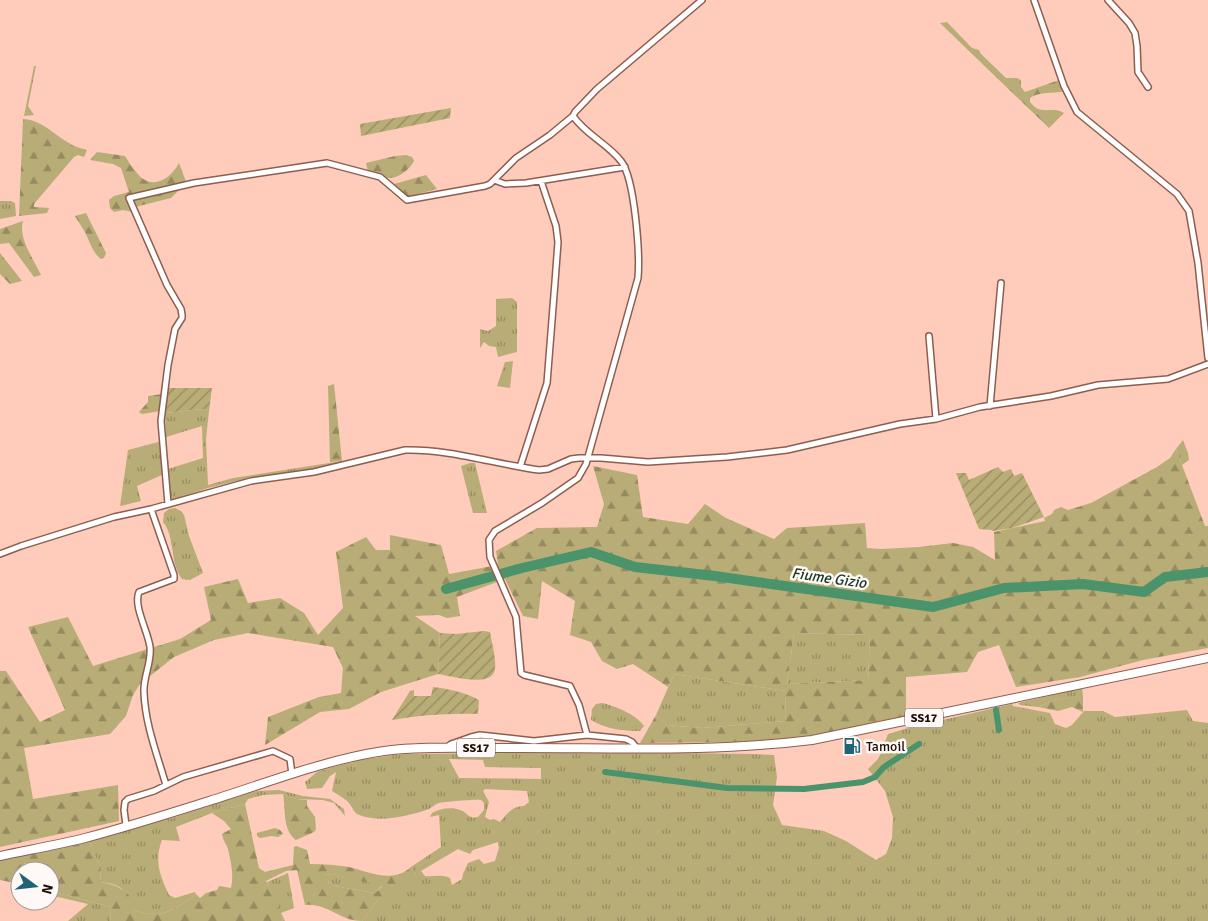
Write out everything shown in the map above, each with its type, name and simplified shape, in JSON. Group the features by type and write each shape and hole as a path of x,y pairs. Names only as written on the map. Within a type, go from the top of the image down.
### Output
{"main road":[{"name":"SS17","path":"0,856 85,838 292,774 351,757 386,751 534,744 707,748 777,745 1016,702 1208,658"}],"street":[{"path":"168,504 161,421 174,331 182,315 181,309 167,285 129,198 194,183 327,163 380,177 406,200 485,186 494,180 516,158 550,135 573,116 597,89 702,0"},
{"path":"1034,0 1064,86 1077,112 1177,194 1188,211 1198,263 1208,358"},
{"path":"1108,0 1129,23 1135,33 1138,72 1148,87"},
{"path":"573,116 616,155 629,176 638,254 638,278 586,464 578,478 542,503 495,531 489,540 489,546 495,569 516,617 521,673 570,686 580,704 587,736"},
{"path":"494,180 506,184 541,181 625,167"},
{"path":"520,467 547,382 558,242 556,226 541,181"},
{"path":"990,406 1001,283"},
{"path":"929,336 936,419"},
{"path":"0,554 97,523 251,480 314,472 405,450 456,455 539,470 548,469 571,459 588,458 648,462 727,457 787,450 900,424 936,419 990,406 1051,396 1098,385 1168,379 1208,364"},
{"path":"150,509 174,575 174,579 139,592 137,601 151,653 144,690 148,728 166,785"},
{"path":"446,749 451,744 480,735 534,744 587,736 626,739 636,747"},
{"path":"126,825 124,810 125,802 128,799 154,791 191,774 273,751 290,759 292,774"}],"green space":[{"path":"947,22 972,48 979,50 1006,78 1021,80 1021,87 1025,92 1059,80 1064,91 1038,94 1030,98 1030,102 1038,109 1055,110 1064,113 1049,128 940,23"},
{"path":"34,66 36,66 28,106 34,115 24,116"},
{"path":"451,108 450,118 361,136 360,124"},
{"path":"23,119 36,122 71,144 87,150 84,157 78,155 74,157 34,204 34,207 49,208 47,213 19,216"},
{"path":"97,152 125,156 142,178 154,182 160,181 171,174 179,163 188,187 180,189 171,198 135,207 136,210 133,212 123,210 114,212 110,208 109,200 114,196 129,192 121,168 113,164 90,160"},
{"path":"406,155 412,157 414,161 400,175 388,178 368,172 366,163"},
{"path":"426,175 437,189 406,197 394,184"},
{"path":"0,201 15,203 16,216 0,219"},
{"path":"86,213 106,253 104,258 101,259 96,254 75,216"},
{"path":"23,221 22,228 25,242 41,275 34,277 9,243 0,244 0,229"},
{"path":"0,253 22,281 10,284 0,274"},
{"path":"512,298 517,302 517,352 498,357 496,347 489,346 484,342 480,348 480,329 488,331 496,326 496,299"},
{"path":"513,361 510,388 497,386 505,362"},
{"path":"334,384 342,461 330,462 328,386"},
{"path":"167,388 212,388 209,411 203,409 165,413"},
{"path":"162,394 160,411 142,414 139,412 148,402 148,396"},
{"path":"203,409 209,411 206,439 208,485 233,478 342,461 341,464 236,481 208,488 171,501 168,469 203,458 202,426 166,437 165,413"},
{"path":"1183,440 1189,460 1182,465 1176,449"},
{"path":"162,441 164,474 137,486 141,501 120,506 128,450"},
{"path":"1176,449 1205,526 1208,526 1208,648 1143,660 1080,677 1016,687 999,645 978,652 967,672 906,677 906,717 798,738 743,742 640,743 656,715 667,725 702,728 785,721 786,691 674,674 668,687 633,664 617,669 602,661 591,642 570,635 575,601 542,581 538,619 523,616 505,579 457,597 460,616 447,618 439,615 415,616 440,633 438,674 381,692 349,709 320,712 265,745 268,717 319,697 341,693 343,668 333,647 248,633 214,640 174,657 140,684 133,695 126,716 110,734 24,748 33,799 118,785 119,821 0,847 0,671 6,671 40,722 65,710 28,627 68,617 93,666 180,639 211,620 204,587 238,579 248,603 280,598 304,613 318,635 343,608 336,552 366,537 376,550 390,550 390,535 441,545 449,574 498,565 496,551 537,528 597,527 604,504 593,466 637,475 643,517 688,524 705,504 726,518 774,539 787,528 865,523 867,548 919,547 953,543 973,547 995,560 994,532 1045,521 1044,518 1061,507 1068,510 1091,503 1170,458","holes":["794,633 870,635 868,680 787,684"]},
{"path":"475,463 487,513 473,513 461,466"},
{"path":"998,467 1003,472 1011,469 1014,476 1022,473 1044,517 1012,528 993,531 979,529 956,473 966,473 969,480"},
{"path":"175,508 184,515 189,536 203,573 190,580 182,579 178,572 170,535 163,522 164,513 169,509"},
{"path":"490,632 495,659 493,674 488,678 471,680 438,674 440,633 456,634"},
{"path":"794,633 870,635 868,680 787,684"},
{"path":"674,674 786,691 785,721 702,728 667,725 656,715"},
{"path":"433,687 457,691 479,700 478,714 435,715 392,720 410,691 414,690 414,696 431,696"},
{"path":"1082,688 1083,696 1057,699 1038,707 1020,705 1018,703"},
{"path":"1083,696 1083,712 1072,707 1058,711 1038,707 1057,699"},
{"path":"602,703 631,714 644,726 640,731 621,730 602,726 591,720 592,709 596,704"},
{"path":"1012,704 1013,706 1050,713 1055,724 1066,728 1072,725 1084,711 1103,711 1115,717 1187,710 1193,721 1208,723 1208,921 362,921 379,899 416,875 411,867 441,847 439,815 430,817 432,813 442,809 453,808 463,811 472,817 478,817 484,810 484,803 478,800 442,803 436,804 429,809 393,818 365,817 357,814 348,802 332,791 336,772 330,776 322,788 307,789 305,782 317,772 333,767 374,758 406,754 616,752 774,755 777,777 773,805 782,825 824,831 846,841 876,860 886,854 892,838 893,817 885,791 868,769 879,758 888,734","holes":["449,759 483,760 485,767 541,768 541,779 459,778","485,789 527,791 529,802 524,806 513,809 500,822 494,819 490,820 485,817 489,802 483,791","498,842 499,848 495,861 484,864 479,859 468,863 462,879 452,885 450,878 425,876 421,871 458,849 470,854 473,850"]},
{"path":"279,790 303,796 330,799 344,809 345,816 334,803 323,800 296,799 283,794 263,795 248,799 245,804 212,813 176,827 180,841 162,840 158,855 161,875 169,895 175,898 195,892 196,894 164,913 150,914 133,910 129,897 122,889 113,884 100,882 101,867 93,852 90,838 172,818 257,791"},
{"path":"283,794 296,799 307,800 307,806 315,817 316,829 314,832 296,840 292,836 288,831 285,819"},
{"path":"245,804 259,868 265,872 293,865 294,847 296,846 307,850 310,864 344,866 373,874 389,876 404,872 411,867 416,875 414,883 405,889 379,899 362,921 347,918 313,905 305,905 297,870 286,871 266,881 283,921 110,921 111,907 60,894 60,861 10,861 10,882 0,880 0,858 90,837 93,852 101,867 100,882 118,887 128,894 133,904 133,910 150,914 164,913 176,908 196,894 200,898 206,893 217,890 219,886 231,888 231,864 222,834 231,829 224,821 212,813","holes":["332,874 382,886 375,893 334,886 326,879 326,875"]},
{"path":"275,828 283,834 278,837 260,838 257,836 257,833"},
{"path":"288,873 294,908 281,913 285,921 283,921 267,882"},
{"path":"332,874 382,885 375,893 334,886 326,879 326,875"},
{"path":"60,894 111,907 110,921 68,921 88,904 60,897"}],"waterway":[{"name":"Fiume Gizio","path":"446,589 522,568 591,552 635,567 715,576 933,607 1004,588 1083,584 1144,592 1165,577 1208,572"},
{"path":"996,710 999,730"},
{"path":"605,772 727,788 804,789 863,782 875,777 884,767 919,744"}],"place":[{"name":"Tamoil","path":"852,746"}]}
